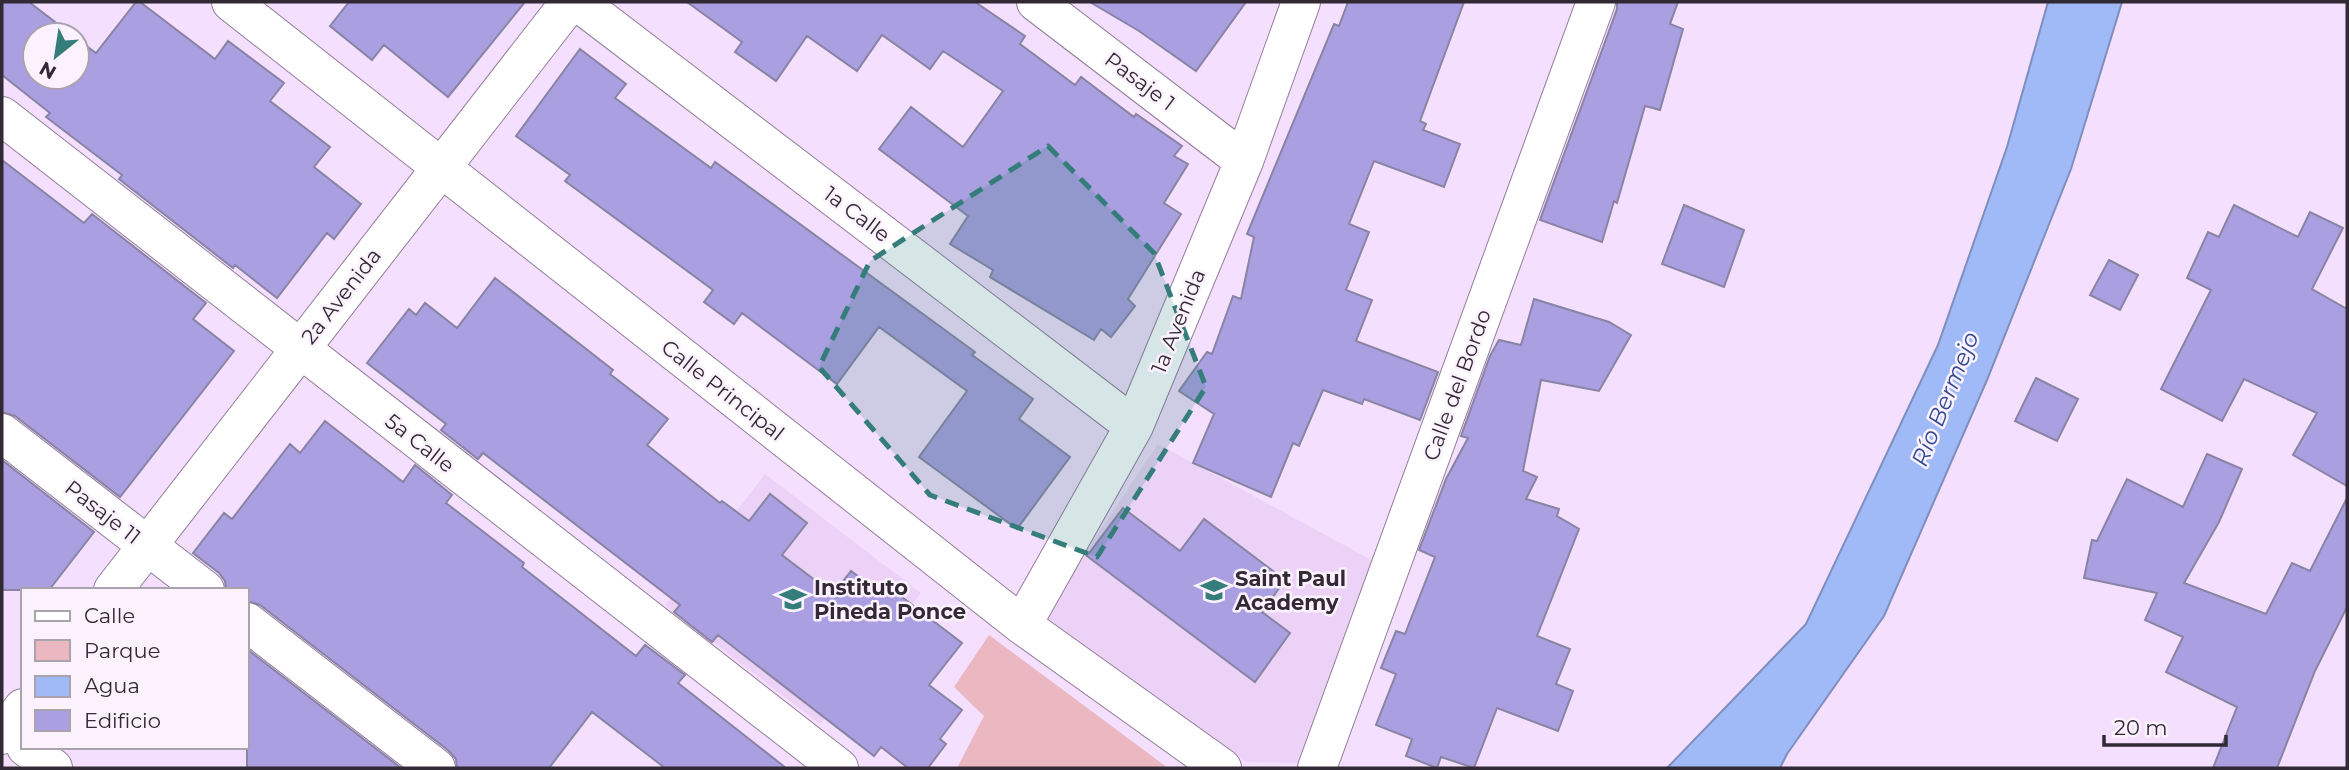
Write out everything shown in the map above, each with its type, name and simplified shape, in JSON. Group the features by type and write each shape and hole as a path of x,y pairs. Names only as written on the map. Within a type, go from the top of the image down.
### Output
{"street":[{"name":"Calle Principal","path":"231,2 1022,625 1222,768"},
{"name":"2a Avenida","path":"115,588 570,2"},
{"name":"1a Calle","path":"578,2 1135,426"},
{"name":"Pasaje 1","path":"1036,2 1244,161"},
{"name":"1a Avenida","path":"1022,625 1135,426 1244,161 1301,2"},
{"name":"Calle del Bordo","path":"1317,768 1596,2"},
{"name":"5a Calle","path":"2,116 839,768"},
{"name":"Pasaje 11","path":"2,433 202,588"},
{"path":"248,623 436,768"},
{"path":"32,749 53,768"}],"highlighted area":[{"path":"1048,146 1154,253 1206,387 1097,557 930,495 819,367 870,261"}],"shaded area":[{"name":"Saint Paul Academy","path":"1158,444 1377,563 1303,763 1246,762 1043,617"},
{"name":"Instituto Pineda Ponce","path":"765,474 921,593 820,724 665,605"}],"green space":[{"path":"989,635 1168,768 957,768 984,716 954,687"}],"water":[{"name":"Río Bermejo","path":"2048,2 2122,2 2071,169 1987,380 1884,616 1787,754 1780,768 1667,768 1806,624 1938,345 2007,147"}],"building":[{"path":"2,2 29,2 54,21 21,21 21,90 2,75"},
{"path":"136,2 140,2 215,59 228,41 284,83 270,101 330,147 314,167 361,204 334,239 327,233 277,298 235,265 233,268 119,179 122,175 46,117 50,113 22,91 91,91 91,49 96,53"},
{"path":"349,2 525,2 448,97 384,45 372,60 330,26"},
{"path":"687,2 975,2 1025,36 1020,44 1075,85 1081,77 1134,117 1136,114 1182,146 1174,156 1188,164 1164,203 1181,214 1128,299 1135,306 1111,337 1101,329 1094,340 990,277 993,270 950,244 968,216 879,149 911,107 963,147 1003,91 943,51 930,69 882,35 857,71 807,36 776,81 735,52 742,42"},
{"path":"1090,2 1246,2 1196,71 1139,31"},
{"path":"1348,2 1464,2 1420,121 1426,124 1423,130 1460,144 1444,187 1374,161 1349,224 1369,232 1346,290 1372,300 1356,341 1438,372 1420,420 1364,399 1362,404 1323,390 1299,446 1293,443 1271,497 1193,463 1214,414 1179,391 1207,352 1212,354 1233,296 1241,299 1254,237 1247,234 1334,24 1339,26"},
{"path":"1617,2 1678,2 1670,24 1683,29 1660,110 1645,106 1617,203 1614,201 1602,242 1540,220 1617,9"},
{"path":"580,49 626,84 615,98 711,168 715,162 975,352 972,355 1033,399 1019,419 1070,457 1017,529 919,457 967,391 879,327 837,384 742,313 734,324 704,302 713,290 565,181 570,175 516,136"},
{"path":"2,160 84,223 92,214 206,303 193,319 234,351 120,497 15,416 2,412"},
{"path":"1684,205 1744,230 1724,287 1662,264"},
{"path":"2234,205 2298,237 2310,212 2343,228 2312,289 2347,309 2347,486 2293,455 2317,413 2244,379 2222,421 2161,389 2211,290 2187,278 2208,232 2219,237"},
{"path":"2109,260 2138,275 2120,310 2090,295"},
{"path":"495,278 613,370 610,374 668,419 647,445 720,503 722,501 749,521 770,494 807,523 782,555 833,594 851,571 880,593 886,585 962,643 929,685 962,710 940,739 946,744 928,768 908,768 881,747 874,756 718,635 712,642 674,612 680,605 483,453 478,459 441,430 446,424 367,363 409,309 416,315 425,303 457,328"},
{"path":"1534,299 1609,322 1631,335 1599,391 1541,380 1523,471 1537,477 1526,499 1559,509 1557,516 1579,529 1537,636 1570,649 1556,684 1573,691 1558,731 1497,708 1474,768 1441,757 1437,768 1406,756 1412,739 1376,725 1396,674 1381,668 1396,631 1405,634 1435,557 1419,550 1446,479 1468,438 1461,436 1490,356 1499,340 1521,345"},
{"path":"2036,378 2078,399 2057,441 2015,421"},
{"path":"325,421 403,482 415,465 452,495 446,503 524,563 522,567 636,656 645,645 685,675 678,683 786,768 665,768 592,712 549,768 457,768 456,759 449,751 260,605 248,601 248,588 226,588 225,581 219,573 193,553 224,513 232,519 290,444 300,453"},
{"path":"2207,454 2242,469 2219,522 2184,583 2266,614 2292,563 2310,571 2347,498 2347,607 2315,671 2277,768 2213,768 2237,707 2166,672 2183,637 2145,620 2157,593 2084,578 2092,540 2097,541 2127,479 2183,507"},
{"path":"2,460 94,532 51,588 2,590"},
{"path":"1123,508 1180,551 1204,519 1285,580 1262,612 1290,633 1255,682 1087,556"},
{"path":"248,650 401,768 247,768"}],"place":[{"name":"Saint Paul Academy","path":"1214,590"},
{"name":"Instituto Pineda Ponce","path":"793,599"}]}
